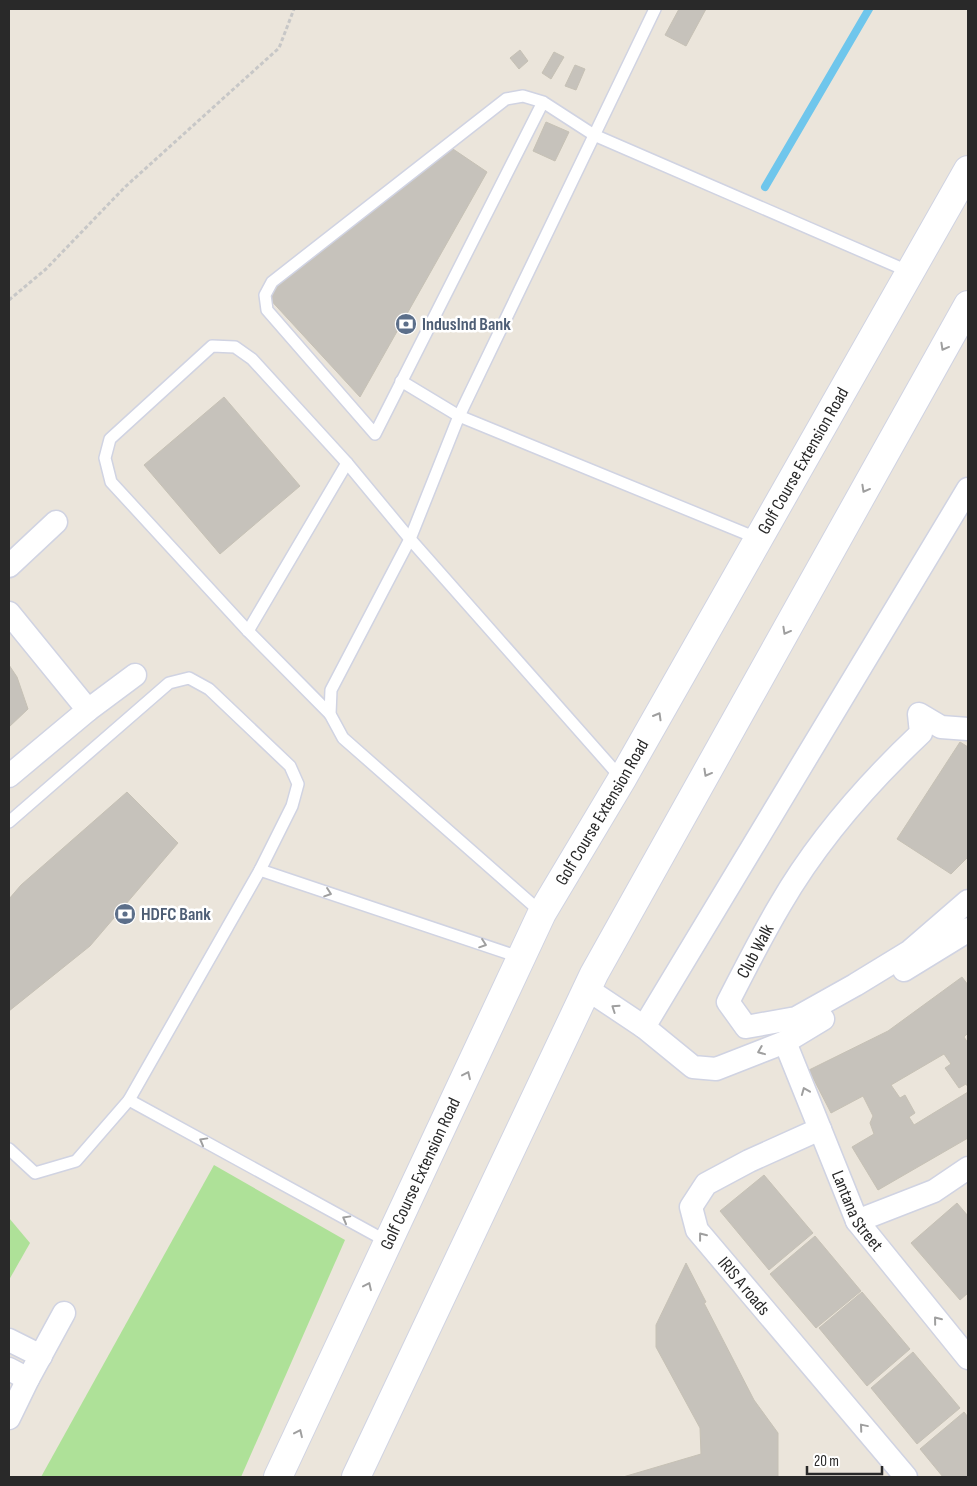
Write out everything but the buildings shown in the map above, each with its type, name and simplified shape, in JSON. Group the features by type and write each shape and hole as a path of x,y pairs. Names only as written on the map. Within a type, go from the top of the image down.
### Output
{"main road":[{"name":"Golf Course Extension Road","path":"278,1477 542,913 622,779 968,170"},
{"path":"356,1477 587,989 968,305"}],"street":[{"path":"644,1027 968,489"},
{"path":"9,566 56,522"},
{"path":"9,613 88,710"},
{"path":"9,776 88,710 135,674"},
{"name":"Club Walk","path":"968,729 941,727 919,714 921,733 889,763 826,836 781,903 728,1002 746,1027 796,1018 909,952 968,901"},
{"path":"587,989 644,1027 693,1067 716,1069 785,1042 966,936"},
{"name":"Lantana Street","path":"785,1042 857,1221 968,1358"},
{"name":"IRIS A roads","path":"820,1129 749,1161 706,1184 691,1207 697,1230 906,1477"},
{"path":"857,1221 934,1191 968,1168"},
{"path":"12,1404 18,1374 41,1356 64,1313"},
{"path":"9,1340 41,1356"}],"lane":[{"path":"330,714 331,690 410,539 459,416 655,9"},
{"path":"543,102 374,434 267,310 264,296 272,282 506,99 523,96 543,102 594,135 911,273"},
{"path":"542,913 343,738 330,714 248,632 111,482 105,458 110,438 212,346 235,347 252,359 347,463 410,539 622,779"},
{"path":"401,382 459,416 759,539"},
{"path":"248,632 347,463"},
{"path":"9,822 169,683 190,678 209,689 290,766 298,784 292,806 260,870 129,1100 76,1161 35,1173 9,1149"},
{"path":"260,870 522,958"},
{"path":"129,1100 388,1242"}],"path":[{"path":"9,300 46,269 125,187 279,48 294,9"}],"green space":[{"path":"214,1165 345,1240 241,1477 41,1477"},
{"path":"9,1218 30,1243 9,1280"}],"waterway":[{"path":"765,187 869,9"}],"place":[{"name":"IndusInd Bank","path":"406,324"},
{"name":"HDFC Bank","path":"125,914"}]}
